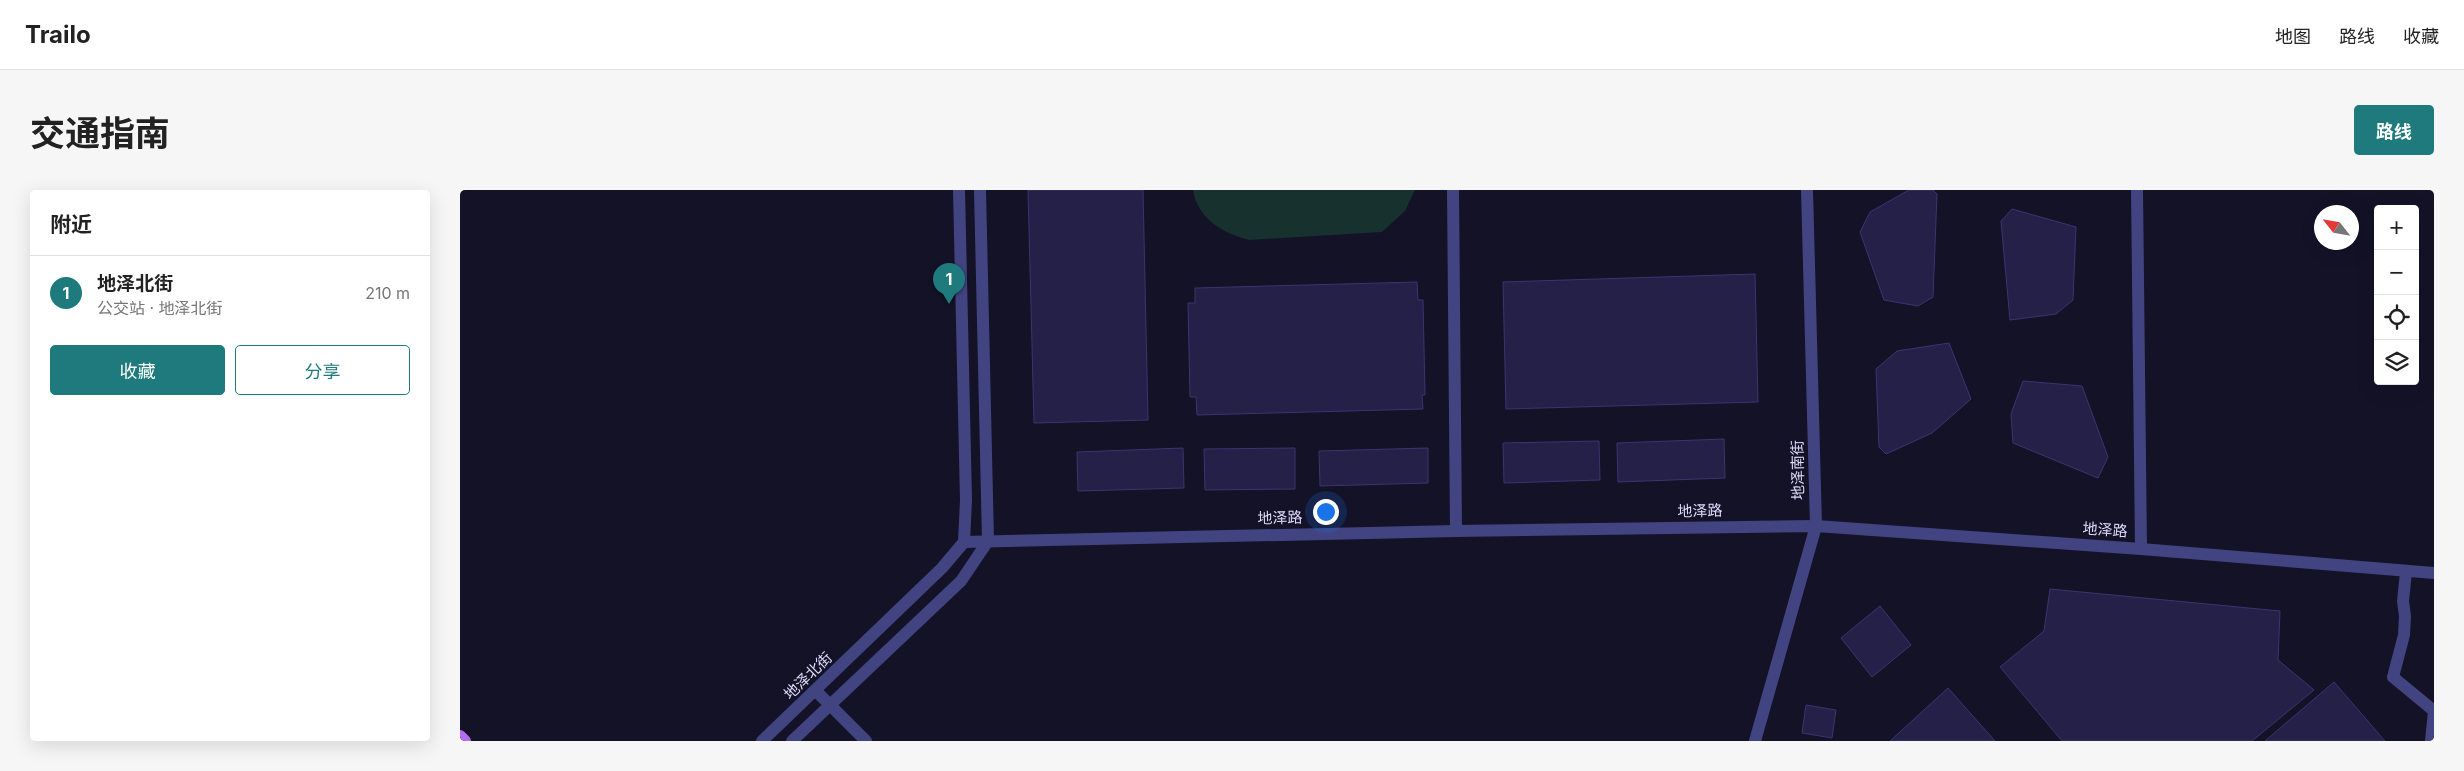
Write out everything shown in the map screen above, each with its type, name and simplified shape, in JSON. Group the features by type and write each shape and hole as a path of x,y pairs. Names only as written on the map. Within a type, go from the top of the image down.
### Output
{"main road":[{"path":"460,736 465,741"}],"street":[{"path":"959,190 966,500 964,542"},
{"path":"792,741 961,581 988,541 980,190"},
{"path":"1453,190 1456,531"},
{"name":"地泽南街","path":"1755,741 1816,526 1807,190"},
{"path":"2137,190 2141,549"},
{"name":"地泽路","path":"964,542 1456,531 1816,526 2141,549 2434,573"},
{"name":"地泽北街","path":"762,741 942,568 964,542"},
{"path":"2406,572 2403,601 2405,616 2404,635 2393,677 2434,710 2431,741"},
{"path":"816,690 866,741"}],"green space":[{"path":"1193,190 1415,190 1405,211 1382,232 1249,240 1221,229 1206,217 1200,209"}],"building":[{"path":"1028,190 1143,190 1148,420 1034,423"},
{"path":"1909,190 1933,190 1937,194 1933,297 1918,306 1884,300 1860,232 1870,212"},
{"path":"2012,209 2076,227 2073,300 2056,314 2010,320 2001,221"},
{"path":"1755,274 1758,402 1506,409 1503,282"},
{"path":"1417,282 1418,300 1423,300 1425,395 1422,395 1423,409 1197,415 1196,397 1190,397 1188,303 1195,303 1195,288"},
{"path":"1949,343 1971,399 1932,433 1886,454 1879,447 1876,369 1897,351"},
{"path":"2023,381 2082,386 2108,457 2098,478 2013,443 2011,414"},
{"path":"1724,439 1725,478 1618,482 1617,443"},
{"path":"1599,441 1600,480 1504,483 1503,443"},
{"path":"1183,448 1184,488 1078,491 1077,452"},
{"path":"1295,448 1295,489 1205,490 1204,449"},
{"path":"1428,448 1428,483 1320,486 1319,451"},
{"path":"2050,589 2280,611 2278,660 2314,690 2252,741 2062,741 2000,667 2044,631"},
{"path":"1880,606 1911,645 1872,677 1841,638"},
{"path":"2334,682 2385,741 2265,741"},
{"path":"1948,688 1995,741 1890,741"},
{"path":"1806,705 1836,710 1832,738 1802,733"}],"place":[{"name":"地泽北街","path":"949,304"}]}
